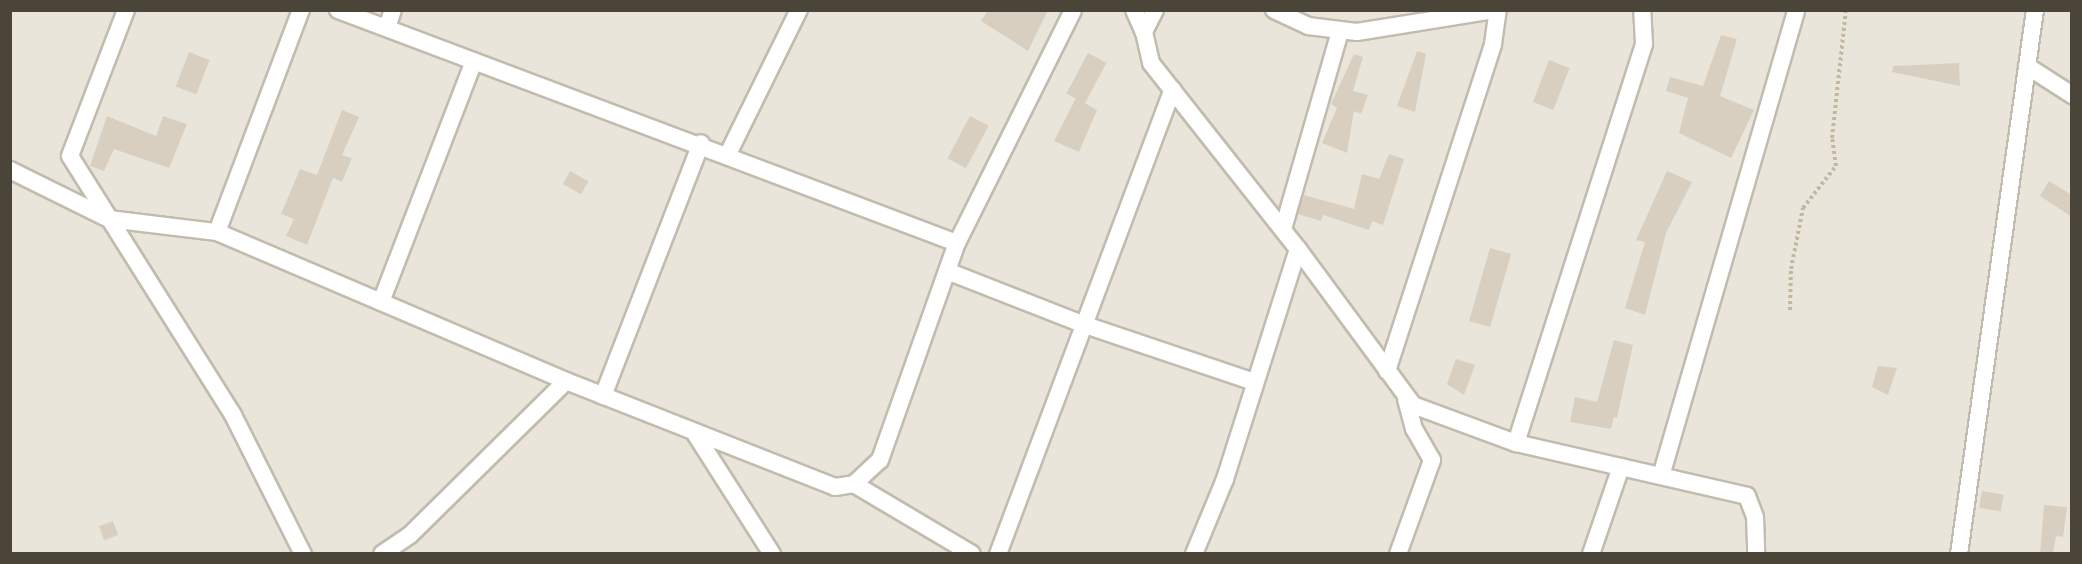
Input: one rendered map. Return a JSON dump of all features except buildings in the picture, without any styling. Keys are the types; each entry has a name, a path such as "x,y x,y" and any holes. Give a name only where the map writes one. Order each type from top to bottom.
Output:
{"street":[{"path":"126,10 69,156 233,415 303,554"},
{"path":"217,232 301,10"},
{"path":"338,10 701,143 957,243"},
{"path":"387,28 393,10"},
{"path":"728,154 798,10"},
{"path":"10,170 109,219 217,232 566,381 835,488 854,484 880,460 957,243 1073,10"},
{"path":"1134,10 1144,32 1145,51 1172,90 1298,249 1405,395 1421,411 1516,443 1747,496 1755,518 1756,554"},
{"path":"1144,32 1155,10"},
{"path":"1282,12 1308,26 1340,31 1496,10 1493,44 1387,371"},
{"path":"1516,443 1644,44 1642,10"},
{"path":"1661,476 1796,10"},
{"path":"1959,554 2035,10"},
{"path":"1282,229 1340,31"},
{"path":"381,302 474,61"},
{"path":"2027,66 2072,95"},
{"path":"998,554 1082,324 1172,90"},
{"path":"603,396 701,143"},
{"path":"1194,554 1225,479 1298,249"},
{"path":"947,271 1082,324 1254,382"},
{"path":"381,554 410,535 566,381"},
{"path":"1398,554 1432,460 1413,429 1405,395"},
{"path":"694,432 772,554"},
{"path":"1591,554 1621,467"},
{"path":"854,484 972,554"}],"path":[{"path":"1790,310 1791,269 1803,208 1836,166 1832,138 1846,10"}],"shaded area":[{"path":"11,11 2071,11 2071,553 11,553"}]}
